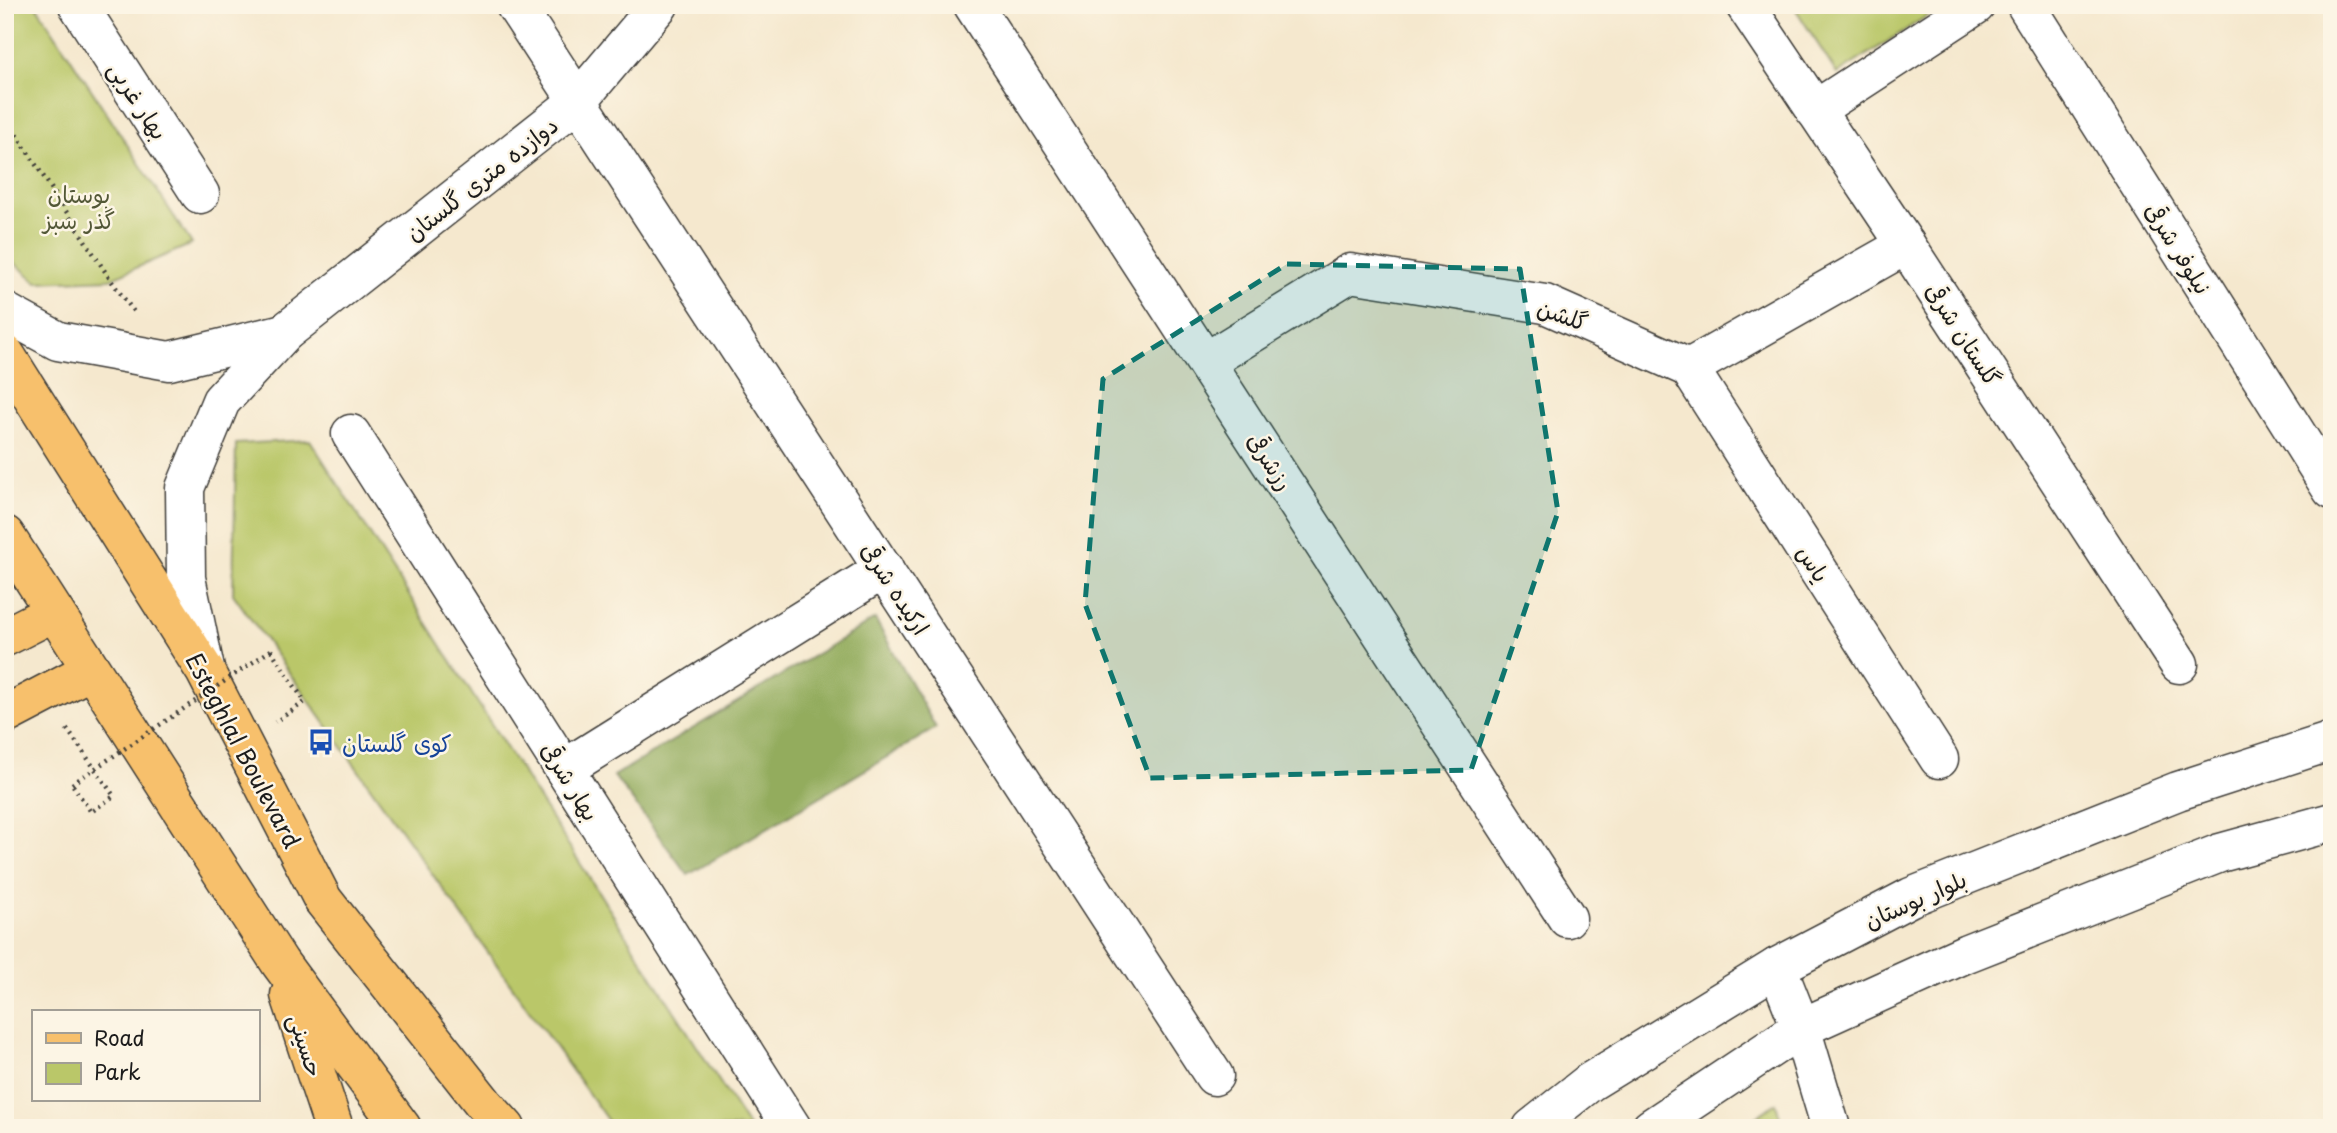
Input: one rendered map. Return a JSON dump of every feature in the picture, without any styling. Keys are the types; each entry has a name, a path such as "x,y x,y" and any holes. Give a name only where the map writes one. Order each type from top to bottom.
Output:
{"main road":[{"name":"Esteghlal Boulevard","path":"5,355 205,671 323,900 484,1104 506,1128"},
{"path":"5,535 280,963 402,1128"},
{"path":"5,637 54,612"},
{"path":"5,715 91,670"},
{"name":"حسینی","path":"280,963 334,1128"}],"street":[{"name":"بهار غربی","path":"78,5 200,194"},
{"name":"ارکیده شرقی","path":"515,5 1213,1076"},
{"name":"دوازده متری گلستان","path":"284,332 577,102 659,5"},
{"name":"رزشرقی","path":"973,5 1567,918"},
{"name":"گلستان شرقی","path":"1745,5 1906,245 2179,664"},
{"path":"1815,110 1976,5"},
{"name":"نیلوفر شرقی","path":"2026,5 2332,490"},
{"path":"1689,368 1906,245"},
{"name":"گلشن","path":"1207,361 1350,273 1545,304 1689,368"},
{"path":"5,312 58,341 169,361 284,332"},
{"path":"205,671 186,578 185,488 221,401 284,332"},
{"name":"یاس","path":"1689,368 1939,759"},
{"name":"بهار شرقی","path":"351,434 792,1128"},
{"path":"564,769 884,569"},
{"name":"بلوار بوستان","path":"1532,1128 1590,1082 1777,967 1911,897 2178,792 2332,741"},
{"path":"1651,1128 1801,1028 1967,953 2207,858 2332,821"},
{"path":"1777,967 1801,1028 1830,1128"}],"path":[{"path":"5,117 110,279 169,361"},
{"path":"45,695 114,796 91,812 72,784 271,650 305,702"}],"highlighted area":[{"path":"1287,264 1520,269 1558,512 1471,770 1150,778 1085,604 1103,379"}],"green space":[{"name":"بوستان گذر سبز","path":"5,5 36,5 192,244 110,279 37,282 5,255"},
{"path":"1793,5 1944,5 1837,74"},
{"path":"310,440 749,1128 613,1128 233,594 236,444"},
{"path":"875,619 936,728 688,875 614,776"},
{"path":"1776,1103 1783,1128 1741,1128"}],"place":[{"name":"کوی گلستان","path":"321,742"}]}
